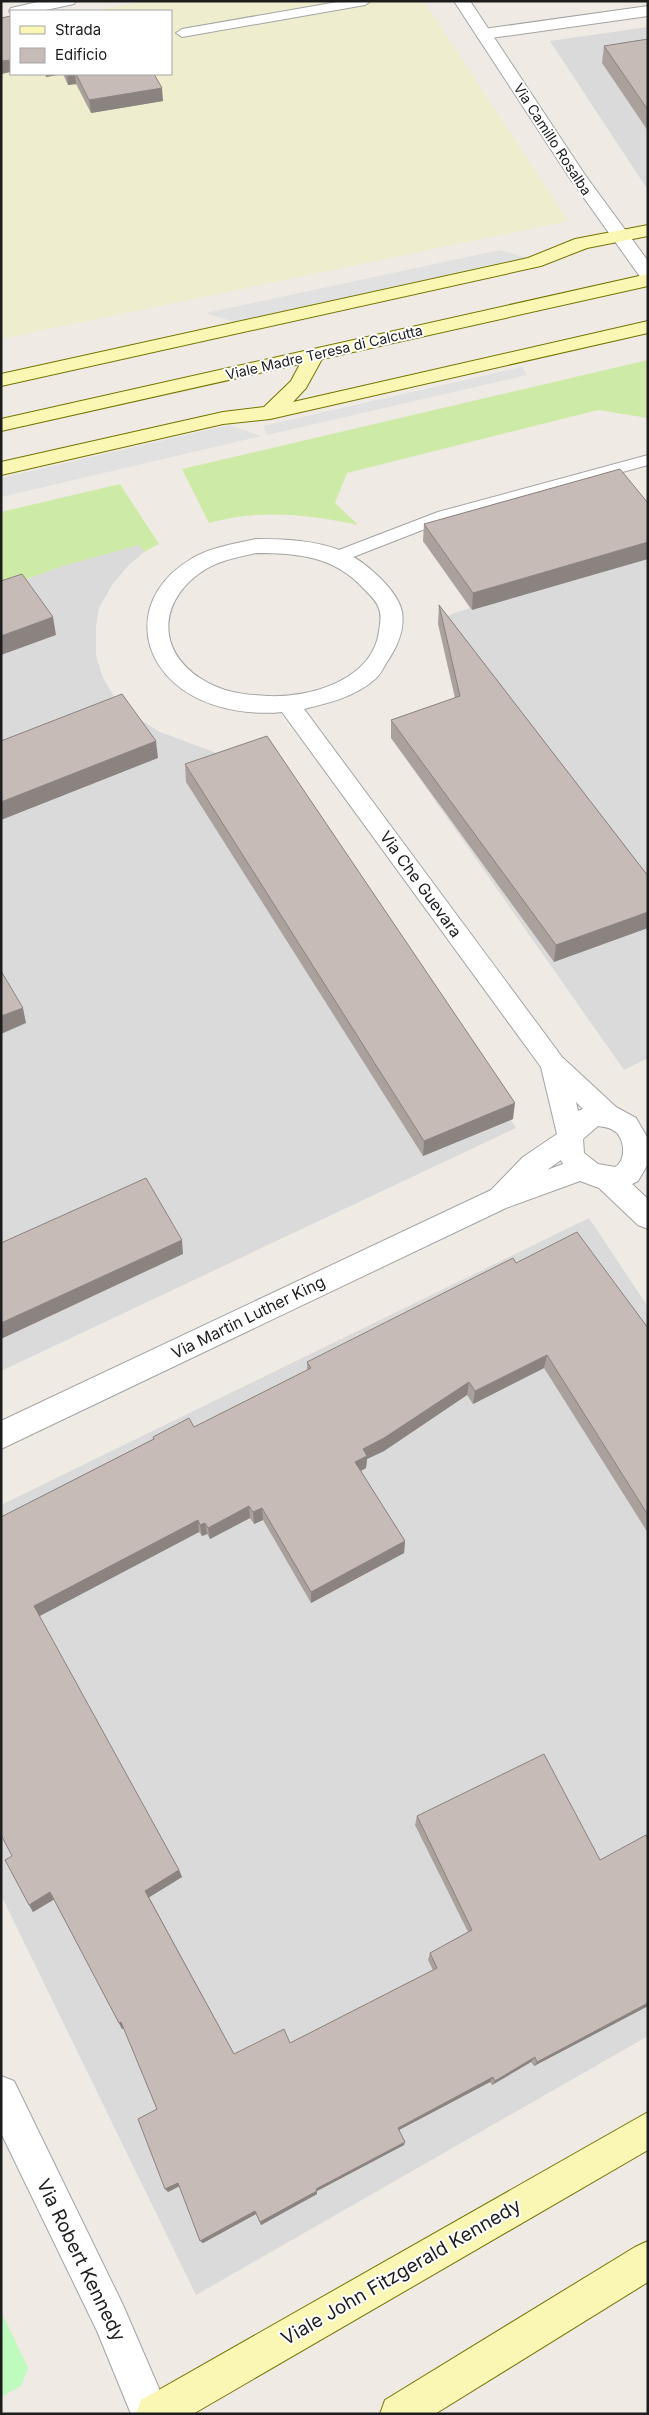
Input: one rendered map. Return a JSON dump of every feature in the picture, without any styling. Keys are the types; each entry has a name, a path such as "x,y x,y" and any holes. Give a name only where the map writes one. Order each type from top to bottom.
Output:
{"main road":[{"path":"1,380 534,262 582,242 648,230"},
{"name":"Viale Madre Teresa di Calcutta","path":"1,425 648,280"},
{"path":"1,470 223,418 270,413 648,327"},
{"path":"270,413 299,384 316,354"},
{"name":"Viale John Fitzgerald Kennedy","path":"153,2414 648,2130"},
{"path":"399,2414 648,2260"}],"street":[{"path":"22,10 68,1"},
{"name":"Via Camillo Rosalba","path":"462,1 619,235 648,274"},
{"path":"484,34 648,11"},
{"path":"256,546 288,546 315,550 337,557 362,571 389,606 391,614 389,642 368,673 337,692 289,705 248,704 219,698 186,681 167,662 156,635 157,612 172,586 198,564 217,555 256,546"},
{"name":"Via Che Guevara","path":"289,705 553,1064 614,1116"},
{"name":"Via Che Guevara","path":"553,1064 570,1137"},
{"path":"648,1110 586,1119 570,1137 570,1151 574,1160 582,1169 608,1179 648,1217"},
{"path":"608,1179 621,1178 634,1173 647,1156 641,1132 632,1123 614,1116"},
{"name":"Via Martin Luther King","path":"496,1200 533,1164 570,1137"},
{"name":"Via Martin Luther King","path":"1,1436 496,1200 582,1169"},
{"name":"Via Robert Kennedy","path":"3,2104 110,2318 153,2414"}],"lane":[{"path":"182,33 365,1"},
{"path":"337,557 443,516 648,460"}],"shaded area":[{"path":"648,27 648,190 550,41"},
{"path":"500,250 527,258 234,322 206,313"},
{"path":"522,367 527,375 267,435 263,426"},
{"path":"229,425 261,436 1,497 1,478"},
{"path":"617,486 648,504 648,1058 624,1070 391,738 475,709 444,649 449,615 470,608 423,541"},
{"path":"140,544 144,552 128,566 112,585 99,608 96,626 96,656 103,678 117,701 139,719 160,732 214,752 225,768 268,753 516,1128 1,1371 1,588 66,565"},
{"path":"589,1218 648,1307 648,2036 196,2295 1,1895 1,1505"}],"green space":[{"path":"144,1 424,1 568,221 1,339 1,30 10,28 10,75 172,75 172,10 99,10"},
{"path":"648,360 648,418 598,410 347,473 335,503 358,525 320,518 284,515 247,516 209,523 182,469"},
{"path":"120,484 159,544 144,552 139,545 66,565 1,588 1,512"},
{"path":"1,2311 28,2368 21,2386 1,2397"}],"building":[{"path":"10,16 10,60 1,61 1,18"},
{"path":"648,39 648,110 604,46"},
{"path":"76,75 155,75 162,88 89,100"},
{"path":"620,469 648,503 648,542 473,593 424,524"},
{"path":"22,574 53,617 1,636 1,581"},
{"path":"439,605 648,876 648,912 556,945 391,720 460,696"},
{"path":"122,694 156,741 1,802 1,741"},
{"path":"267,736 515,1103 424,1141 185,764"},
{"path":"1,971 23,1008 1,1016"},
{"path":"146,1178 182,1240 1,1323 1,1243"},
{"path":"577,1232 648,1328 648,1515 547,1355 475,1391 469,1382 384,1438 363,1449 367,1456 355,1462 405,1541 311,1592 262,1508 253,1512 249,1506 208,1528 205,1523 200,1525 198,1520 34,1606 179,1870 145,1891 234,2054 284,2029 290,2043 437,1968 430,1953 472,1930 417,1816 544,1754 600,1860 646,1835 648,1839 648,2003 537,2062 535,2057 495,2081 493,2077 398,2128 405,2142 316,2189 317,2191 260,2222 255,2211 200,2241 178,2183 165,2189 138,2119 157,2109 121,2022 119,2023 50,1892 29,1905 5,1860 12,1856 1,1835 1,1517 154,1439 153,1437 189,1418 194,1427 311,1368 307,1362 513,1258 516,1263"}]}
